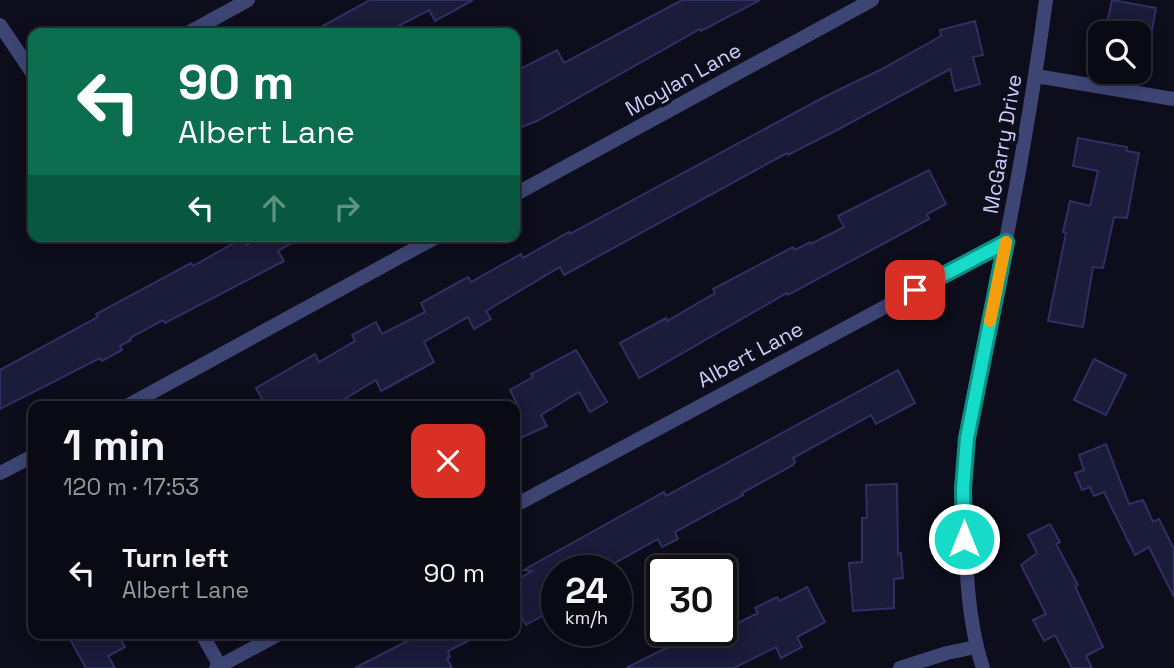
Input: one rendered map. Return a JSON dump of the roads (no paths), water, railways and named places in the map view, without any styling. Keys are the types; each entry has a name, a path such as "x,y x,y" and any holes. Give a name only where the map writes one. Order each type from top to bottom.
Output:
{"street":[{"path":"197,28 248,0"},
{"name":"Moylan Lane","path":"520,192 872,0"},
{"name":"McGarry Drive","path":"984,668 976,647 968,597 963,488 967,438 1036,76 1046,0"},
{"path":"0,24 28,67"},
{"path":"1036,76 1174,99"},
{"path":"136,401 427,242"},
{"name":"Albert Lane","path":"520,503 1006,242"},
{"path":"0,473 28,459"},
{"path":"204,639 218,667 270,639"},
{"path":"900,668 976,647"}]}
